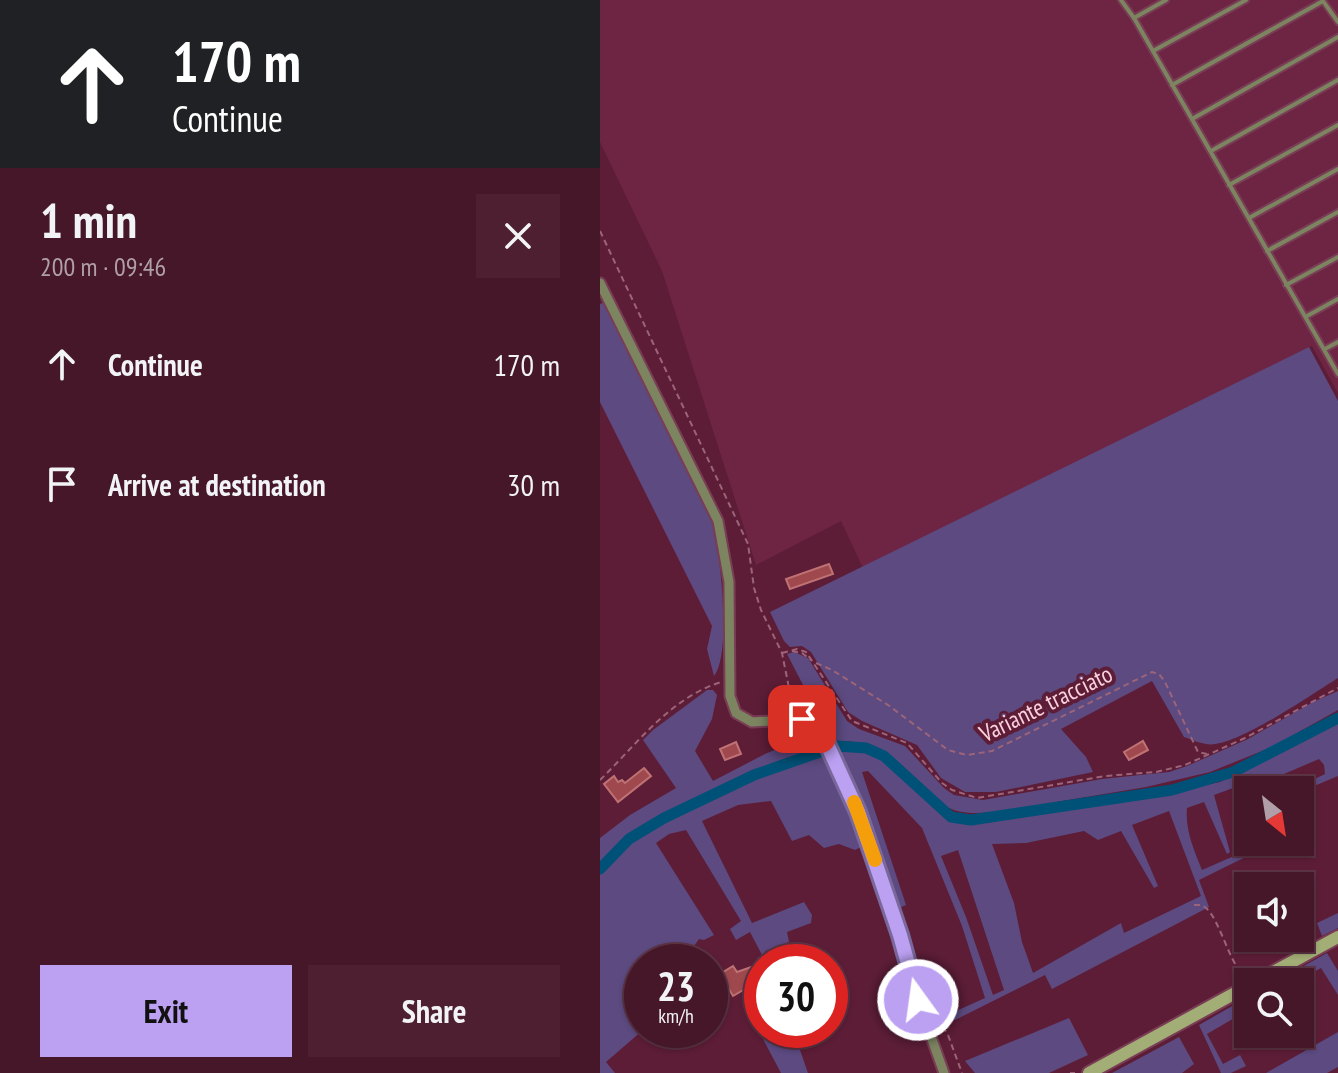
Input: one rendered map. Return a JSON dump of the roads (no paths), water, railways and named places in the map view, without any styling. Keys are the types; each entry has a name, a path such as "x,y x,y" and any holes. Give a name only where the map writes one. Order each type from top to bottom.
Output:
{"main road":[{"path":"1281,968 1338,937"},
{"path":"1089,1073 1234,987"}],"street":[{"path":"600,283 718,521 729,582 730,696 736,713 752,722 802,719 826,742 858,812 944,1073"},
{"path":"937,1049 952,1073"}],"lane":[{"path":"1121,0 1338,374"},
{"path":"1134,18 1166,0"},
{"path":"1153,51 1246,0"},
{"path":"1172,85 1323,1 1338,22"},
{"path":"1192,119 1338,37"},
{"path":"1210,151 1338,80"},
{"path":"1229,185 1338,125"},
{"path":"1248,219 1338,169"},
{"path":"1267,251 1338,212"},
{"path":"1286,285 1338,257"},
{"path":"1307,316 1338,299"},
{"path":"1325,349 1338,342"}],"waterway":[{"path":"600,869 629,839 664,818 754,775 837,746 866,748 884,756 951,817 971,820 1172,790 1233,772 1338,718"}]}
